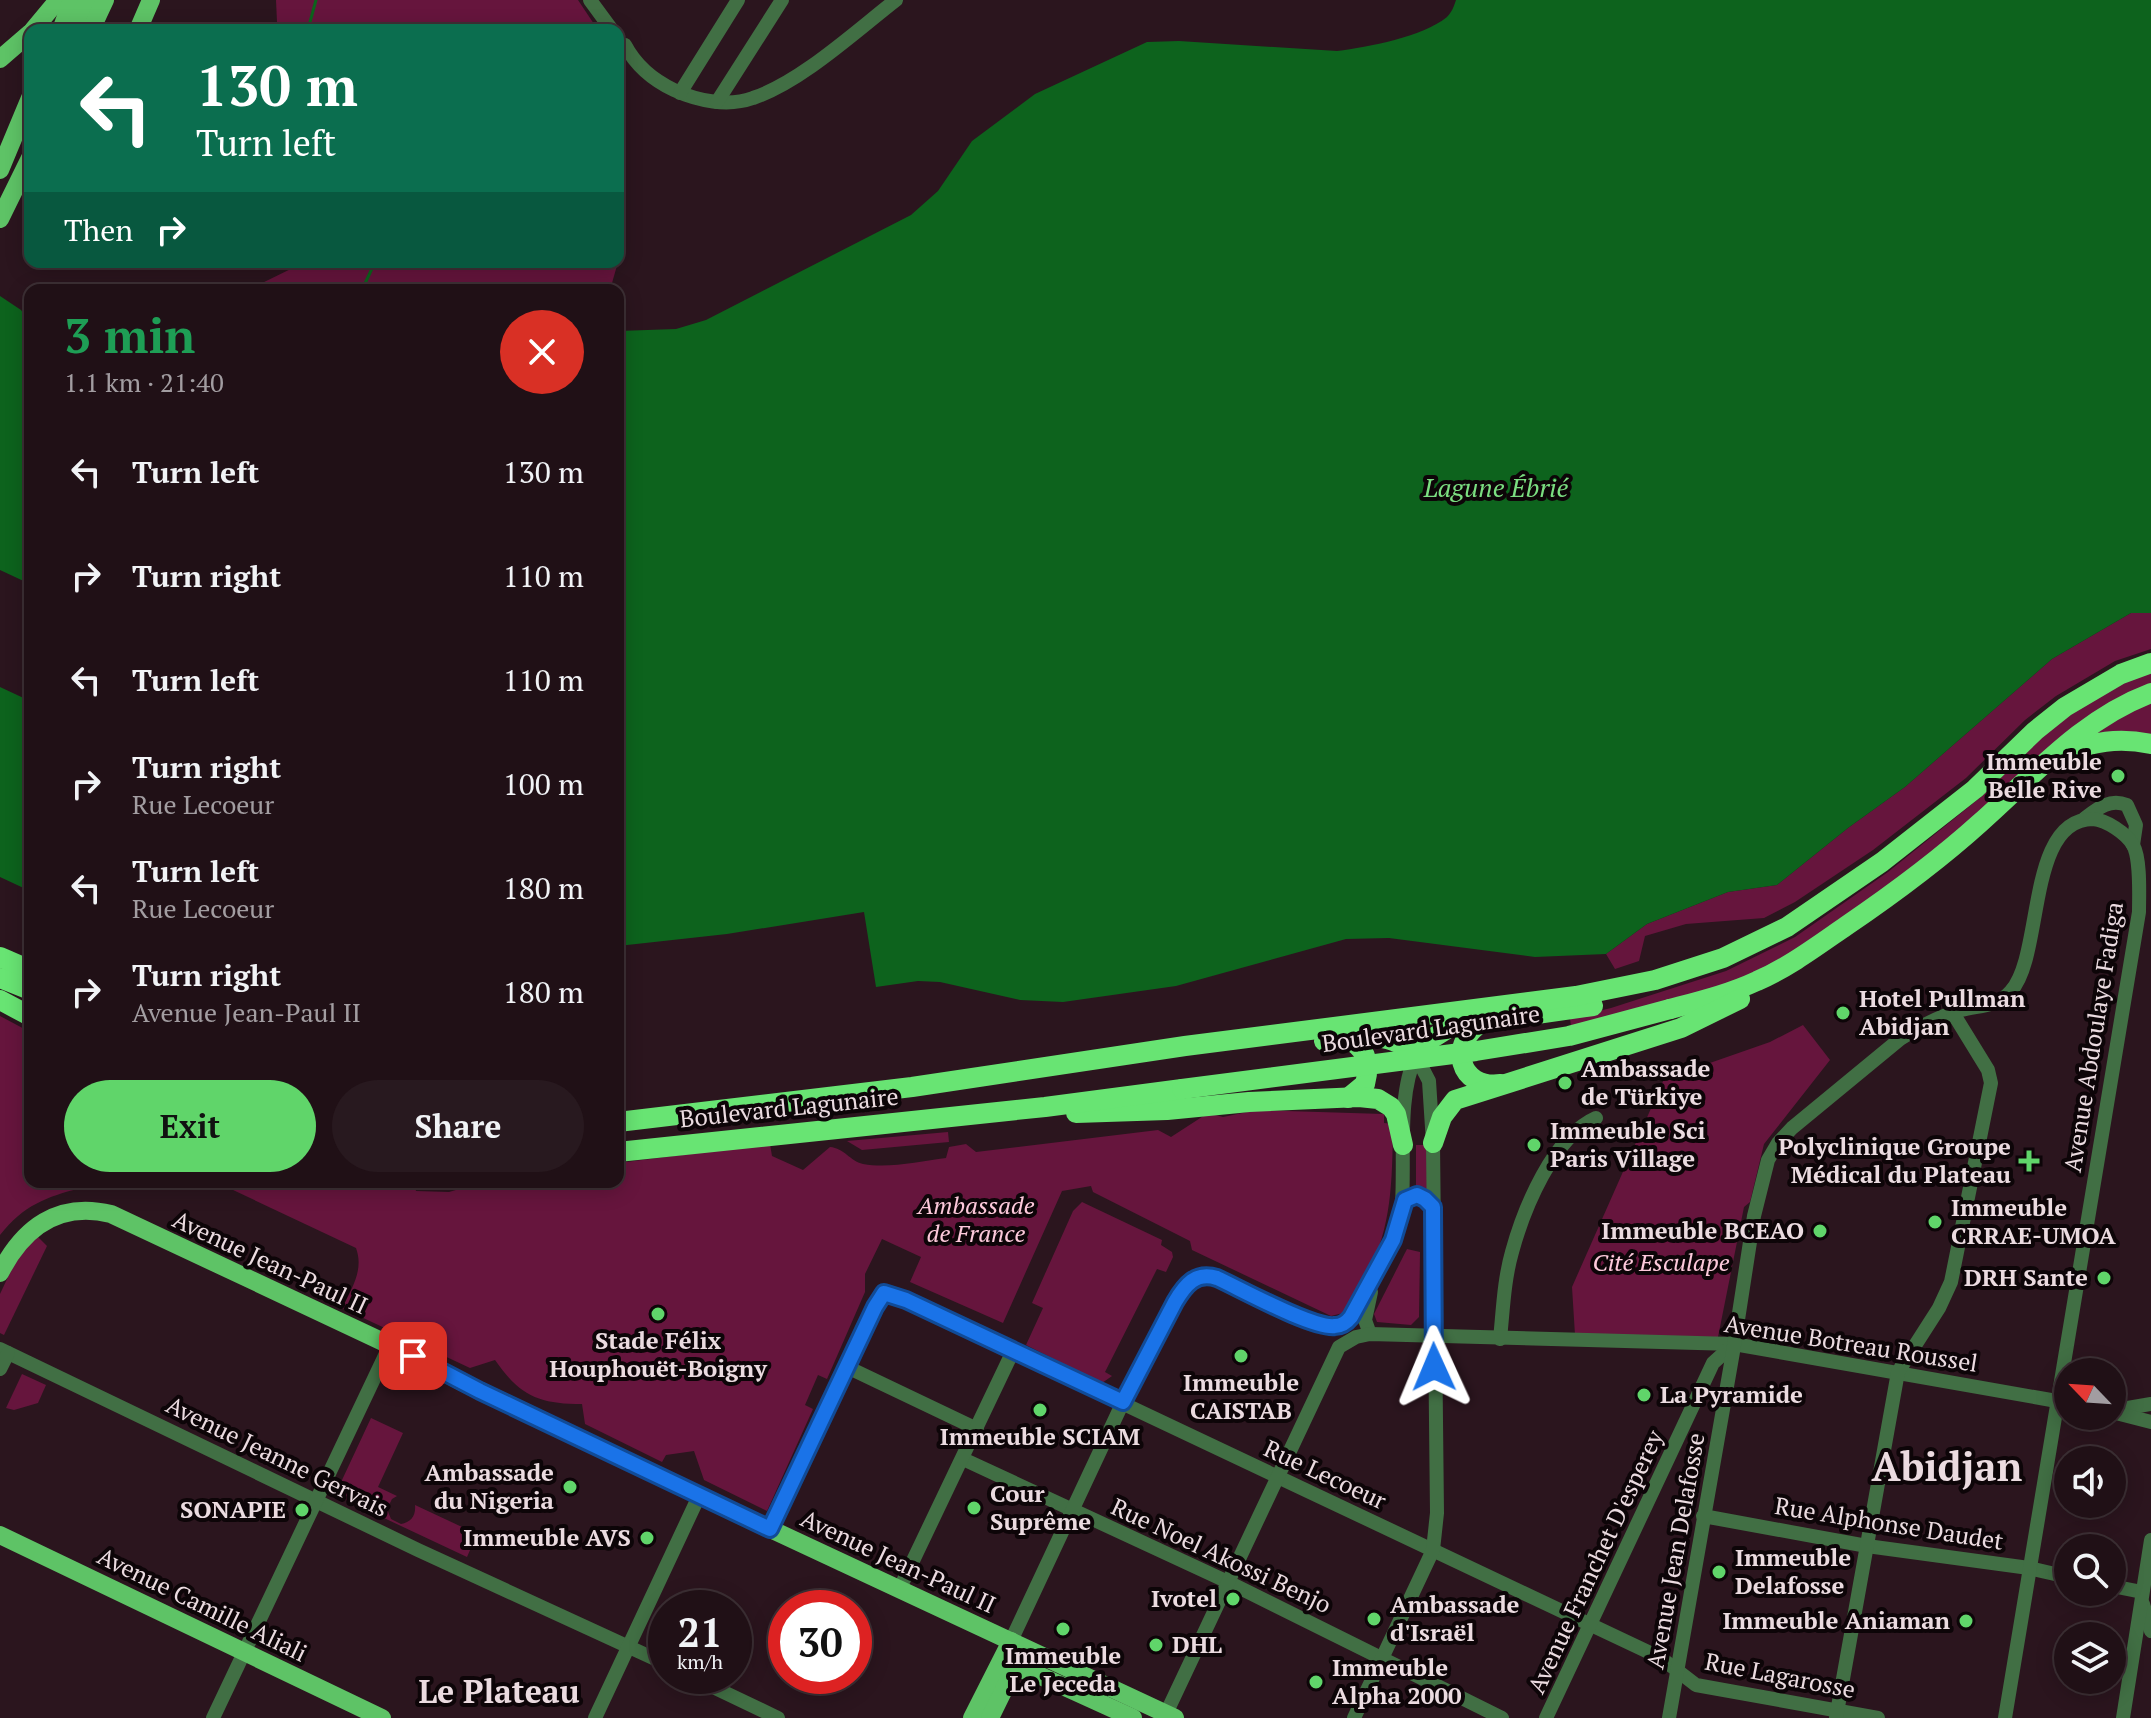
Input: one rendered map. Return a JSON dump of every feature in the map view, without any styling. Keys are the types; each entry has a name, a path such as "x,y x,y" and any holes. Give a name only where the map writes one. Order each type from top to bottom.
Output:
{"highway":[{"name":"Boulevard Lagunaire","path":"624,1121 912,1087 1185,1046 1576,996 1655,980 1723,958 1787,927 1882,862 1963,798 2065,707 2121,674 2151,663"},
{"name":"Boulevard Lagunaire","path":"624,1151 1045,1107 1491,1049 1569,1036 1724,995 1760,980 1804,955 1901,889 2095,721 2151,693"},
{"path":"2054,755 2102,740 2128,739 2151,744"},
{"path":"1433,1143 1442,1117 1455,1100 1681,1028 1725,1007 1821,952 1901,889"},
{"path":"0,957 24,967"},
{"path":"0,978 24,988"},
{"path":"1185,1046 1272,1046 1376,1036 1409,1048 1416,1056 1439,1032 1452,1026 1602,1004 1655,980"},
{"path":"0,1000 24,1013"},
{"path":"1484,1021 1464,1037 1461,1050 1463,1064 1474,1079 1488,1086 1512,1082"},
{"path":"1345,1038 1362,1048 1368,1065 1365,1084 1348,1098"},
{"path":"1045,1107 1086,1114 1249,1102 1378,1099 1391,1107 1400,1127 1403,1145"}],"main road":[{"path":"37,24 58,0"},
{"path":"63,24 72,0"},
{"path":"76,24 88,0"},
{"path":"94,24 105,0"},
{"path":"141,24 151,0"},
{"path":"0,59 24,39"},
{"path":"0,173 24,113"},
{"path":"0,173 24,127"},
{"path":"0,159 24,149"},
{"path":"0,219 24,170"},
{"name":"Avenue Jean-Paul II","path":"0,1273 14,1249 41,1223 65,1213 94,1210 111,1214 390,1345 699,1496 1169,1716"},
{"name":"Avenue Camille Aliali","path":"0,1535 382,1718"},
{"path":"1011,1641 1017,1669"},
{"path":"972,1718 1011,1641"},
{"path":"990,1718 1017,1669"},
{"path":"1017,1669 1032,1672 1133,1718"}],"street":[{"path":"590,0 608,24"},
{"path":"683,89 738,0"},
{"path":"720,98 782,0"},
{"path":"624,43 649,68 683,89 720,98 766,92 812,65 896,0"},
{"name":"Avenue Abdoulaye Fadiga","path":"2070,1358 2139,912 2137,861 2133,845 2136,825 2127,805 2117,801 2107,804 2083,820"},
{"path":"1734,1344 1754,1216 1768,1160 1778,1143 1792,1128 1917,1028 1953,1013 2003,1000 2020,981 2026,965 2042,873 2059,838 2072,825 2097,819 2110,825 2133,845"},
{"path":"1837,1714 1898,1372 1939,1308 1951,1282 1991,1083 1991,1076 1953,1013"},
{"path":"1354,1718 1433,1550 1437,1513 1433,1143 1429,1081 1416,1056"},
{"path":"1318,1324 1338,1326 1345,1323 1393,1240 1402,1205 1409,1074 1416,1056"},
{"path":"1500,1339 1511,1253 1538,1185 1569,1137 1584,1123 1596,1118"},
{"path":"1402,1205 1410,1196 1417,1195 1433,1207"},
{"path":"1169,1716 1228,1582 1339,1347 1356,1337 1370,1334 1365,1320 1379,1269"},
{"path":"1011,1641 1123,1402 1183,1288 1198,1277 1206,1275 1217,1278 1318,1324 1334,1336 1339,1347"},
{"name":"Rue Lecoeur","path":"770,1529 884,1293 891,1294 1661,1658 1678,1671"},
{"name":"Avenue Botreau Roussel","path":"1370,1334 1734,1344 2054,1400"},
{"name":"Avenue Franchet D'esperey","path":"1546,1718 1713,1363 1734,1344"},
{"name":"Avenue Jean Delafosse","path":"1669,1718 1734,1344"},
{"path":"213,1718 390,1345"},
{"path":"0,1369 4,1351"},
{"name":"Avenue Jeanne Gervais","path":"4,1351 418,1550 648,1655"},
{"path":"899,1590 1013,1351"},
{"path":"847,1367 977,1429"},
{"path":"2126,1408 2151,1404"},
{"path":"1693,1409 1721,1416"},
{"path":"2126,1415 2151,1422"},
{"name":"Avenue Abdoulaye Fadiga","path":"2005,1718 2029,1568 2057,1430"},
{"name":"Rue Noel Akossi Benjo","path":"963,1459 1228,1582 1502,1718"},
{"path":"595,1718 699,1496"},
{"name":"Rue Alphonse Daudet","path":"1703,1516 1867,1546 2054,1574"},
{"path":"2123,1718 2145,1597 2151,1540"},
{"path":"2126,1591 2145,1597"},
{"path":"2145,1597 2151,1631"},
{"name":"Rue Lagarosse","path":"1678,1671 1696,1685 1837,1714 1878,1718"},
{"path":"728,1694 778,1718"}],"green space":[{"path":"276,0 578,0 594,24 280,24 277,22"},
{"path":"293,268 616,268 612,284 260,284"},
{"path":"2131,613 2151,613 2151,649 2115,661 2056,696 2025,720 1966,778 1873,850 1795,902 1764,918 1686,924 1645,936 1639,961 1615,969 1606,954 1647,924 1728,892 1777,885 1905,787 2052,659"},
{"path":"2151,669 2151,738 2101,735 1974,817 1896,882 1800,948 1756,972 1720,989 1571,1027 1570,1018 1726,971 1795,937 1888,872 1981,797 2068,712"},
{"path":"0,1016 24,1029 24,1188 81,1188 27,1209 0,1235"},
{"name":"Cité Esculape","path":"1803,1025 1830,1060 1764,1144 1750,1202 1744,1207 1718,1337 1575,1335 1572,1287 1664,1079 1770,1042"},
{"name":"Ambassade de France","path":"1257,1110 1384,1114 1384,1123 1393,1124 1392,1177 1386,1223 1371,1267 1343,1313 1331,1316 1192,1250 1190,1241 1093,1192 1091,1186 1062,1191 1003,1323 910,1282 921,1257 882,1239 865,1274 865,1292 827,1379 818,1375 805,1405 813,1409 767,1511 704,1480 694,1451 666,1455 662,1462 585,1424 582,1404 542,1400 522,1390 495,1360 470,1368 342,1308 358,1271 356,1248 229,1188 415,1188 416,1191 449,1192 463,1188 624,1188 624,1162 770,1144 772,1156 803,1170 830,1147 863,1164 894,1165 946,1158 949,1147 966,1144 976,1152 1158,1130 1171,1137 1208,1113 1223,1117"},
{"path":"948,1132 949,1142 862,1150 847,1141"},
{"path":"1416,1145 1427,1145 1427,1193 1416,1193"},
{"path":"1082,1202 1162,1240 1161,1245 1172,1252 1173,1257 1166,1272 1157,1269 1105,1372 1112,1376 1102,1383 1026,1345 1043,1308 1032,1303 1073,1211"},
{"path":"37,1236 47,1246 4,1335 0,1333 0,1294 16,1260"},
{"path":"1407,1249 1420,1252 1419,1317 1411,1325 1377,1322 1374,1314"},
{"path":"22,1374 46,1385 38,1403 14,1410 6,1408"},
{"path":"371,1418 403,1433 378,1487 397,1496 387,1509 391,1519 401,1524 408,1522 414,1515 415,1505 477,1534 467,1557 335,1495"}],"water":[{"name":"Lagune Ébrié","path":"1456,0 2151,0 2151,613 2131,613 2052,659 1905,787 1777,885 1728,892 1647,924 1606,954 1535,957 1389,938 1346,939 1176,986 1063,1002 1020,1000 940,982 918,981 876,987 864,912 727,934 624,945 624,331 676,329 706,320 911,215 938,191 972,141 1035,94 1147,42 1179,41 1337,51 1410,35 1436,24 1452,11"},
{"path":"0,296 24,314 24,581 0,570"},
{"path":"0,687 24,698 24,888 0,877"}],"waterway":[{"path":"310,24 316,0"},
{"path":"365,284 372,268"}],"place":[{"name":"Immeuble Belle Rive","path":"2118,776"},
{"name":"Hotel Pullman Abidjan","path":"1843,1013"},
{"name":"Ambassade de Türkiye","path":"1565,1083"},
{"name":"Immeuble Sci Paris Village","path":"1534,1145"},
{"name":"Polyclinique Groupe Médical du Plateau","path":"2029,1161"},
{"name":"Immeuble CRRAE-UMOA","path":"1935,1222"},
{"name":"Immeuble BCEAO","path":"1820,1231"},
{"name":"DRH Sante","path":"2104,1278"},
{"name":"Stade Félix Houphouët-Boigny","path":"658,1314"},
{"name":"Immeuble CAISTAB","path":"1241,1356"},
{"name":"La Pyramide","path":"1644,1395"},
{"name":"Immeuble SCIAM","path":"1040,1410"},
{"name":"Ambassade du Nigeria","path":"570,1487"},
{"name":"Cour Suprême","path":"974,1508"},
{"name":"SONAPIE","path":"302,1510"},
{"name":"Immeuble AVS","path":"647,1538"},
{"name":"Immeuble Delafosse","path":"1719,1572"},
{"name":"Ivotel","path":"1233,1599"},
{"name":"Ambassade d'Israël","path":"1374,1619"},
{"name":"Immeuble Aniaman","path":"1966,1621"},
{"name":"Immeuble Le Jeceda","path":"1063,1629"},
{"name":"DHL","path":"1156,1645"},
{"name":"Immeuble Alpha 2000","path":"1316,1682"}],"district":[{"name":"Abidjan","path":"1947,1467"},
{"name":"Le Plateau","path":"499,1692"}],"route":[{"path":"413,1356 770,1529 884,1293 906,1300 1123,1402 1183,1288 1198,1277 1206,1275 1217,1278 1318,1324 1338,1326 1345,1323 1379,1269 1398,1227 1402,1205 1410,1196 1417,1195 1433,1207 1434,1367"}]}
